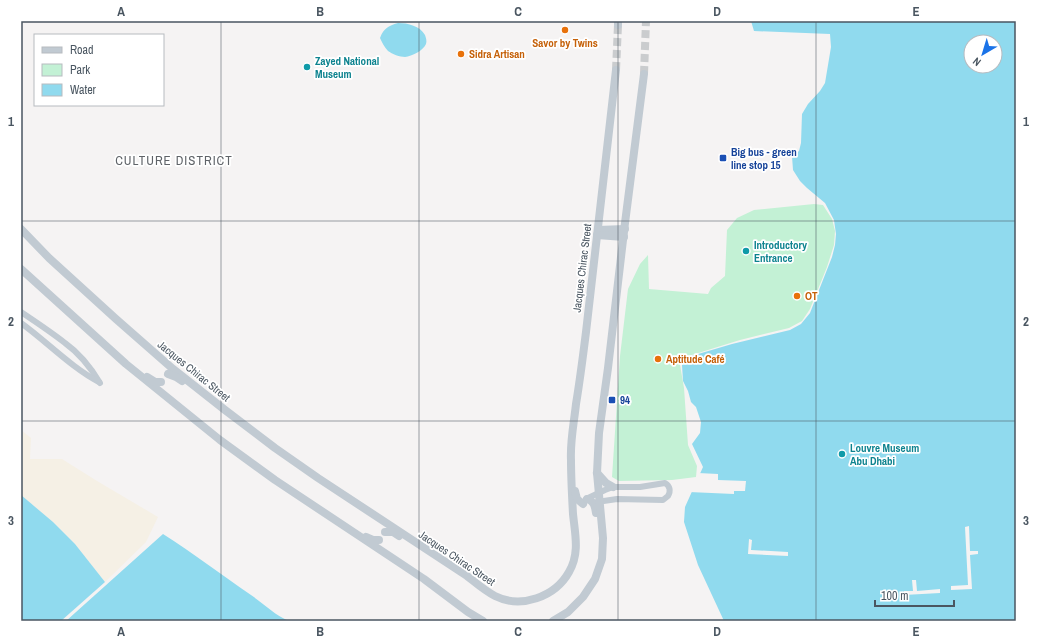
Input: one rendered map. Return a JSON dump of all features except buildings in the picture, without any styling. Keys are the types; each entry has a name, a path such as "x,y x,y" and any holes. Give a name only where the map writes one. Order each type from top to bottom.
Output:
{"street":[{"name":"Jacques Chirac Street","path":"553,621 574,607 588,590 595,579 602,559 603,545 571,459 573,428 582,366 616,70"},
{"name":"Jacques Chirac Street","path":"21,229 171,372 275,448 387,528 467,576 488,592 500,598 518,602 530,600 552,590 567,576 576,553 576,546 586,501 597,473 599,433 644,74"},
{"path":"597,232 624,233"},
{"path":"21,234 33,242"},
{"path":"21,269 95,336 158,385 231,448 317,508 377,544 483,621"},
{"path":"21,312 74,350 88,365 100,383 58,353 21,322"},
{"path":"58,353 64,351 66,343"},
{"path":"158,385 171,372"},
{"path":"597,473 603,480 613,487"},
{"path":"665,483 670,492 667,498 663,500 617,499 586,501 604,490 613,487 640,487 665,483"},
{"path":"638,500 640,487"},
{"path":"377,544 387,528"}],"green space":[{"path":"814,204 823,205 832,219 835,231 834,245 810,309 802,321 789,328 740,340 679,359 684,388 688,445 697,466 696,477 672,480 619,481 612,477 620,356 628,289 640,264 648,255 649,289 708,294 711,288 725,276 727,230 737,218 754,210"}],"sand":[{"path":"21,430 31,438 30,459 62,459 158,517 146,542 105,582 75,544 53,522 21,495"}],"water":[{"path":"751,21 1016,21 1016,621 724,621 698,565 684,522 685,507 703,467 692,444 700,433 701,422 696,407 691,402 683,381 682,365 688,357 732,344 790,330 801,324 810,313 832,257 836,234 834,220 825,203 800,181 793,170 792,156 799,151 801,143 802,114 825,83 831,47 830,34 754,31"},
{"path":"398,23 420,29 426,38 425,47 414,54 405,57 388,51 380,38 387,28"},
{"path":"21,495 53,522 75,544 105,582 61,621 21,621"},
{"path":"163,534 256,598 274,613 289,621 66,621"}],"pier":[{"path":"698,473 718,474 718,480 746,481 745,491 734,491 734,494 689,492"},
{"path":"969,526 970,551 978,551 978,554 970,555 972,589 951,590 951,586 968,585 965,527"},
{"path":"749,539 752,540 751,550 788,552 788,556 748,554"},
{"path":"912,580 916,580 917,591 940,589 940,593 904,595 904,591 913,591"}],"tunnel":[{"path":"644,74 646,21"},
{"path":"616,70 618,25"}],"place":[{"name":"Savor by Twins","path":"565,30"},
{"name":"Sidra Artisan","path":"461,54"},
{"name":"Zayed National Museum","path":"307,67"},
{"name":"Big bus - green line stop 15","path":"723,158"},
{"name":"Introductory Entrance","path":"746,251"},
{"name":"OT","path":"797,296"},
{"name":"Aptitude Café","path":"658,359"},
{"name":"94","path":"612,400"},
{"name":"Louvre Museum Abu Dhabi","path":"842,454"}],"district":[{"name":"CULTURE DISTRICT","path":"174,160"}]}
